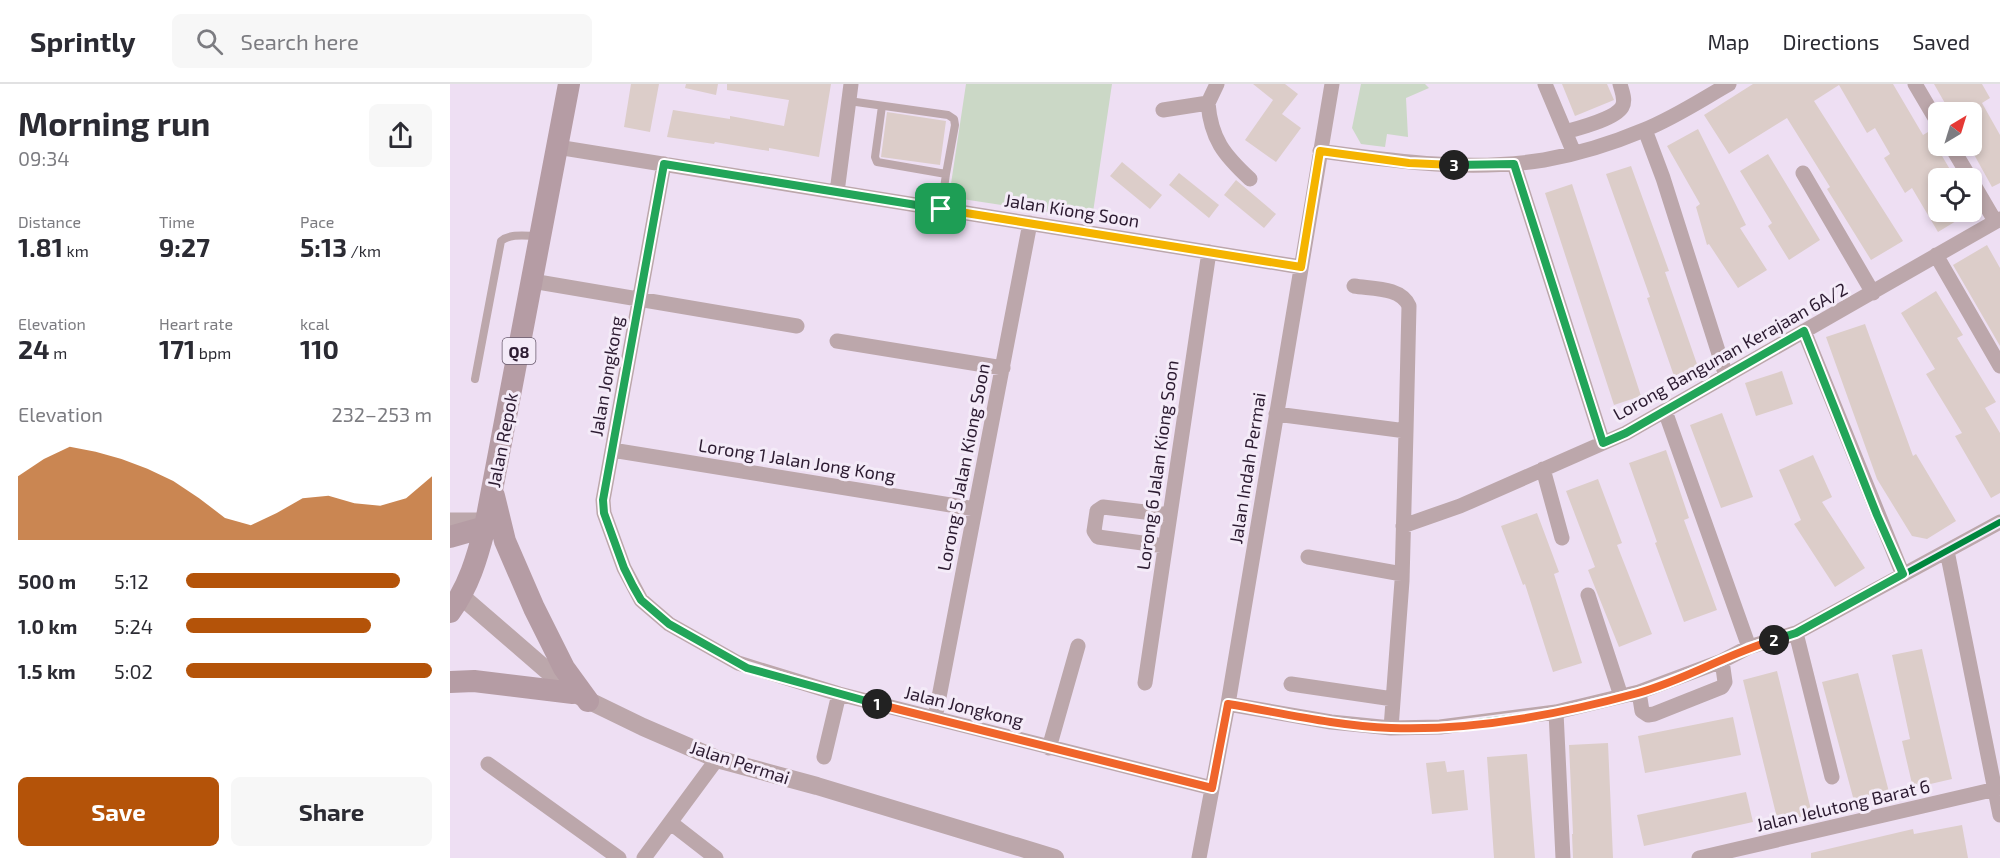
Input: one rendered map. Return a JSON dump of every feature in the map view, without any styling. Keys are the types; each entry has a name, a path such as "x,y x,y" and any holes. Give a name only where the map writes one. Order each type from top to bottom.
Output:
{"main road":[{"name":"Jalan Repok","path":"454,598 472,573 486,524 569,84"},
{"path":"493,489 505,542 534,608 581,697"},
{"path":"450,537 486,524"},
{"path":"450,682 474,681 581,697"}],"street":[{"path":"837,192 851,84"},
{"path":"1217,84 1208,103 1209,121 1218,145 1250,179"},
{"name":"Jalan Indah Permai","path":"1199,858 1228,704 1332,84"},
{"path":"1545,84 1574,153"},
{"path":"1565,132 1616,114 1623,106 1624,95 1620,84"},
{"path":"1320,151 1409,163 1447,165 1514,164 1544,160 1574,153 1645,130 1729,84"},
{"path":"1915,84 1928,106"},
{"path":"1163,110 1208,103"},
{"path":"1645,130 1667,190 1726,376"},
{"name":"Jalan Kiong Soon","path":"557,147 1301,267"},
{"name":"Jalan Jongkong","path":"664,164 603,500 604,513 624,568 641,600 669,624 738,663 840,694 1212,788"},
{"path":"1514,164 1603,443"},
{"path":"1803,173 1873,293"},
{"path":"1982,196 1998,220"},
{"name":"Lorong Bangunan Kerajaan 6A/2","path":"1403,526 1460,506 1626,433 1998,220"},
{"name":"Lorong 5 Jalan Kiong Soon","path":"934,718 1030,223"},
{"name":"Lorong 6 Jalan Kiong Soon","path":"1145,683 1209,252"},
{"path":"1936,255 2000,366"},
{"name":"Jalan Jongkong","path":"532,281 639,299"},
{"path":"1354,286 1388,291 1401,296 1409,306 1402,574 1391,728"},
{"path":"639,299 797,326"},
{"path":"1804,331 1877,515 1903,574"},
{"path":"837,341 1002,368"},
{"path":"1665,411 1749,647"},
{"path":"1276,414 1406,430"},
{"name":"Lorong 1 Jalan Jong Kong","path":"612,450 975,510"},
{"path":"1543,469 1562,538"},
{"path":"1165,546 1098,537 1094,531 1097,511 1103,507 1170,515"},
{"path":"450,519 486,524"},
{"path":"1228,704 1331,722 1391,728 1440,727 1556,712 1639,693 1722,661 1749,647 1796,633 2000,522"},
{"path":"1947,551 2000,815"},
{"path":"1308,557 1402,574"},
{"path":"1588,595 1621,696"},
{"name":"Jalan Permai","path":"454,598 581,697 717,759 817,786 1054,858"},
{"path":"1796,633 1832,777"},
{"path":"1049,748 1078,646"},
{"path":"1639,693 1642,711 1648,715 1654,714 1722,687 1725,682 1722,661"},
{"path":"1291,684 1393,699"},
{"path":"824,757 840,694"},
{"path":"1556,712 1563,858"},
{"path":"644,858 717,759"},
{"path":"488,764 619,858"},
{"name":"Jalan Jelutong Barat 6","path":"1699,858 1996,789"},
{"path":"671,823 716,858"}],"lane":[{"path":"849,101 952,117 955,125 941,209"},
{"path":"882,106 875,157 877,162 946,174"},
{"path":"475,380 501,241 512,236 540,236"}],"green space":[{"path":"966,84 1112,84 1092,219 949,197"},
{"path":"1361,84 1425,84 1429,88 1406,98 1408,137 1387,134 1385,147 1361,144 1352,128"}],"building":[{"path":"631,84 659,84 650,132 624,127"},
{"path":"686,84 718,84 716,95 685,88"},
{"path":"727,84 831,84 819,157 769,148 769,151 667,137 673,110 730,119 730,116 784,126 789,100 727,90"},
{"path":"1253,84 1285,84 1298,94 1282,114 1301,128 1276,162 1245,140 1273,100"},
{"path":"1562,84 1607,84 1614,100 1575,116"},
{"path":"1753,84 1893,84 1923,135 1928,132 1928,156 1942,156 1949,168 1928,168 1928,215 1912,188 1905,193 1884,158 1890,154 1875,128 1867,133 1839,85 1814,101 1903,241 1871,260 1827,189 1830,187 1787,118 1729,154 1704,115"},
{"path":"1934,84 1982,84 1990,98 1982,103 1944,102"},
{"path":"1982,103 2000,135 2000,183 1992,187 1975,156 1982,156"},
{"path":"887,112 946,121 940,165 881,157"},
{"path":"1698,129 1746,225 1740,228 1767,270 1738,288 1709,244 1707,245 1696,207 1700,204 1667,146"},
{"path":"1768,154 1820,240 1789,260 1768,226 1772,223 1740,171"},
{"path":"1122,162 1162,195 1150,209 1110,176"},
{"path":"1631,166 1669,271 1665,272 1698,367 1674,376 1647,298 1650,297 1606,174"},
{"path":"1179,173 1219,205 1209,218 1169,185"},
{"path":"1236,180 1276,214 1264,228 1224,195"},
{"path":"1572,184 1641,396 1614,405 1545,193"},
{"path":"1932,222 1954,222 1938,232"},
{"path":"1987,245 2000,268 2000,346 1953,265"},
{"path":"1936,291 1963,335 1957,338 1996,402 1985,408 2000,433 2000,493 1991,498 1955,436 1962,433 1926,374 1935,369 1901,313"},
{"path":"1865,324 1913,456 1916,454 1956,521 1927,539 1912,536 1877,479 1826,337"},
{"path":"1782,371 1793,404 1756,416 1745,383"},
{"path":"1722,413 1753,497 1721,508 1690,425"},
{"path":"1666,450 1689,518 1684,520 1717,610 1684,622 1629,463"},
{"path":"1813,455 1832,497 1822,502 1865,568 1835,587 1794,524 1801,520 1779,470"},
{"path":"1598,479 1622,543 1617,545 1652,634 1619,647 1588,570 1595,567 1566,491"},
{"path":"1537,513 1559,572 1554,574 1582,663 1553,672 1525,584 1523,585 1501,526"},
{"path":"1922,649 1952,779 1913,788 1902,741 1910,739 1892,655"},
{"path":"1777,671 1812,814 1778,822 1743,680"},
{"path":"1858,673 1889,792 1854,801 1822,682"},
{"path":"1733,717 1741,755 1645,773 1638,736"},
{"path":"1608,743 1613,858 1573,858 1569,745"},
{"path":"1527,754 1535,858 1494,858 1487,757"},
{"path":"1445,761 1447,772 1464,770 1468,810 1432,814 1426,763"},
{"path":"1746,792 1753,822 1644,846 1637,815"},
{"path":"1962,825 1968,858 1811,858 1811,853 1913,829 1914,834"}],"cycle path":[{"path":"664,164 603,500 604,513 624,568 641,600 669,624 738,663 839,694 1212,788"},
{"path":"1228,704 1331,722 1391,728 1440,727 1556,712 1639,692 1722,661 1749,647 1796,633 2000,522"}],"route":[{"path":"1320,151 1409,163 1514,164 1603,443 1626,433 1804,331 1877,515 1903,574 1796,633 1749,647 1722,661 1639,693 1556,712 1492,722 1440,727 1391,728 1331,722 1228,704 1212,788 1049,748 747,668 669,624 641,600 624,568 604,513 603,500 664,164 941,209 1301,267 1320,151"}]}
